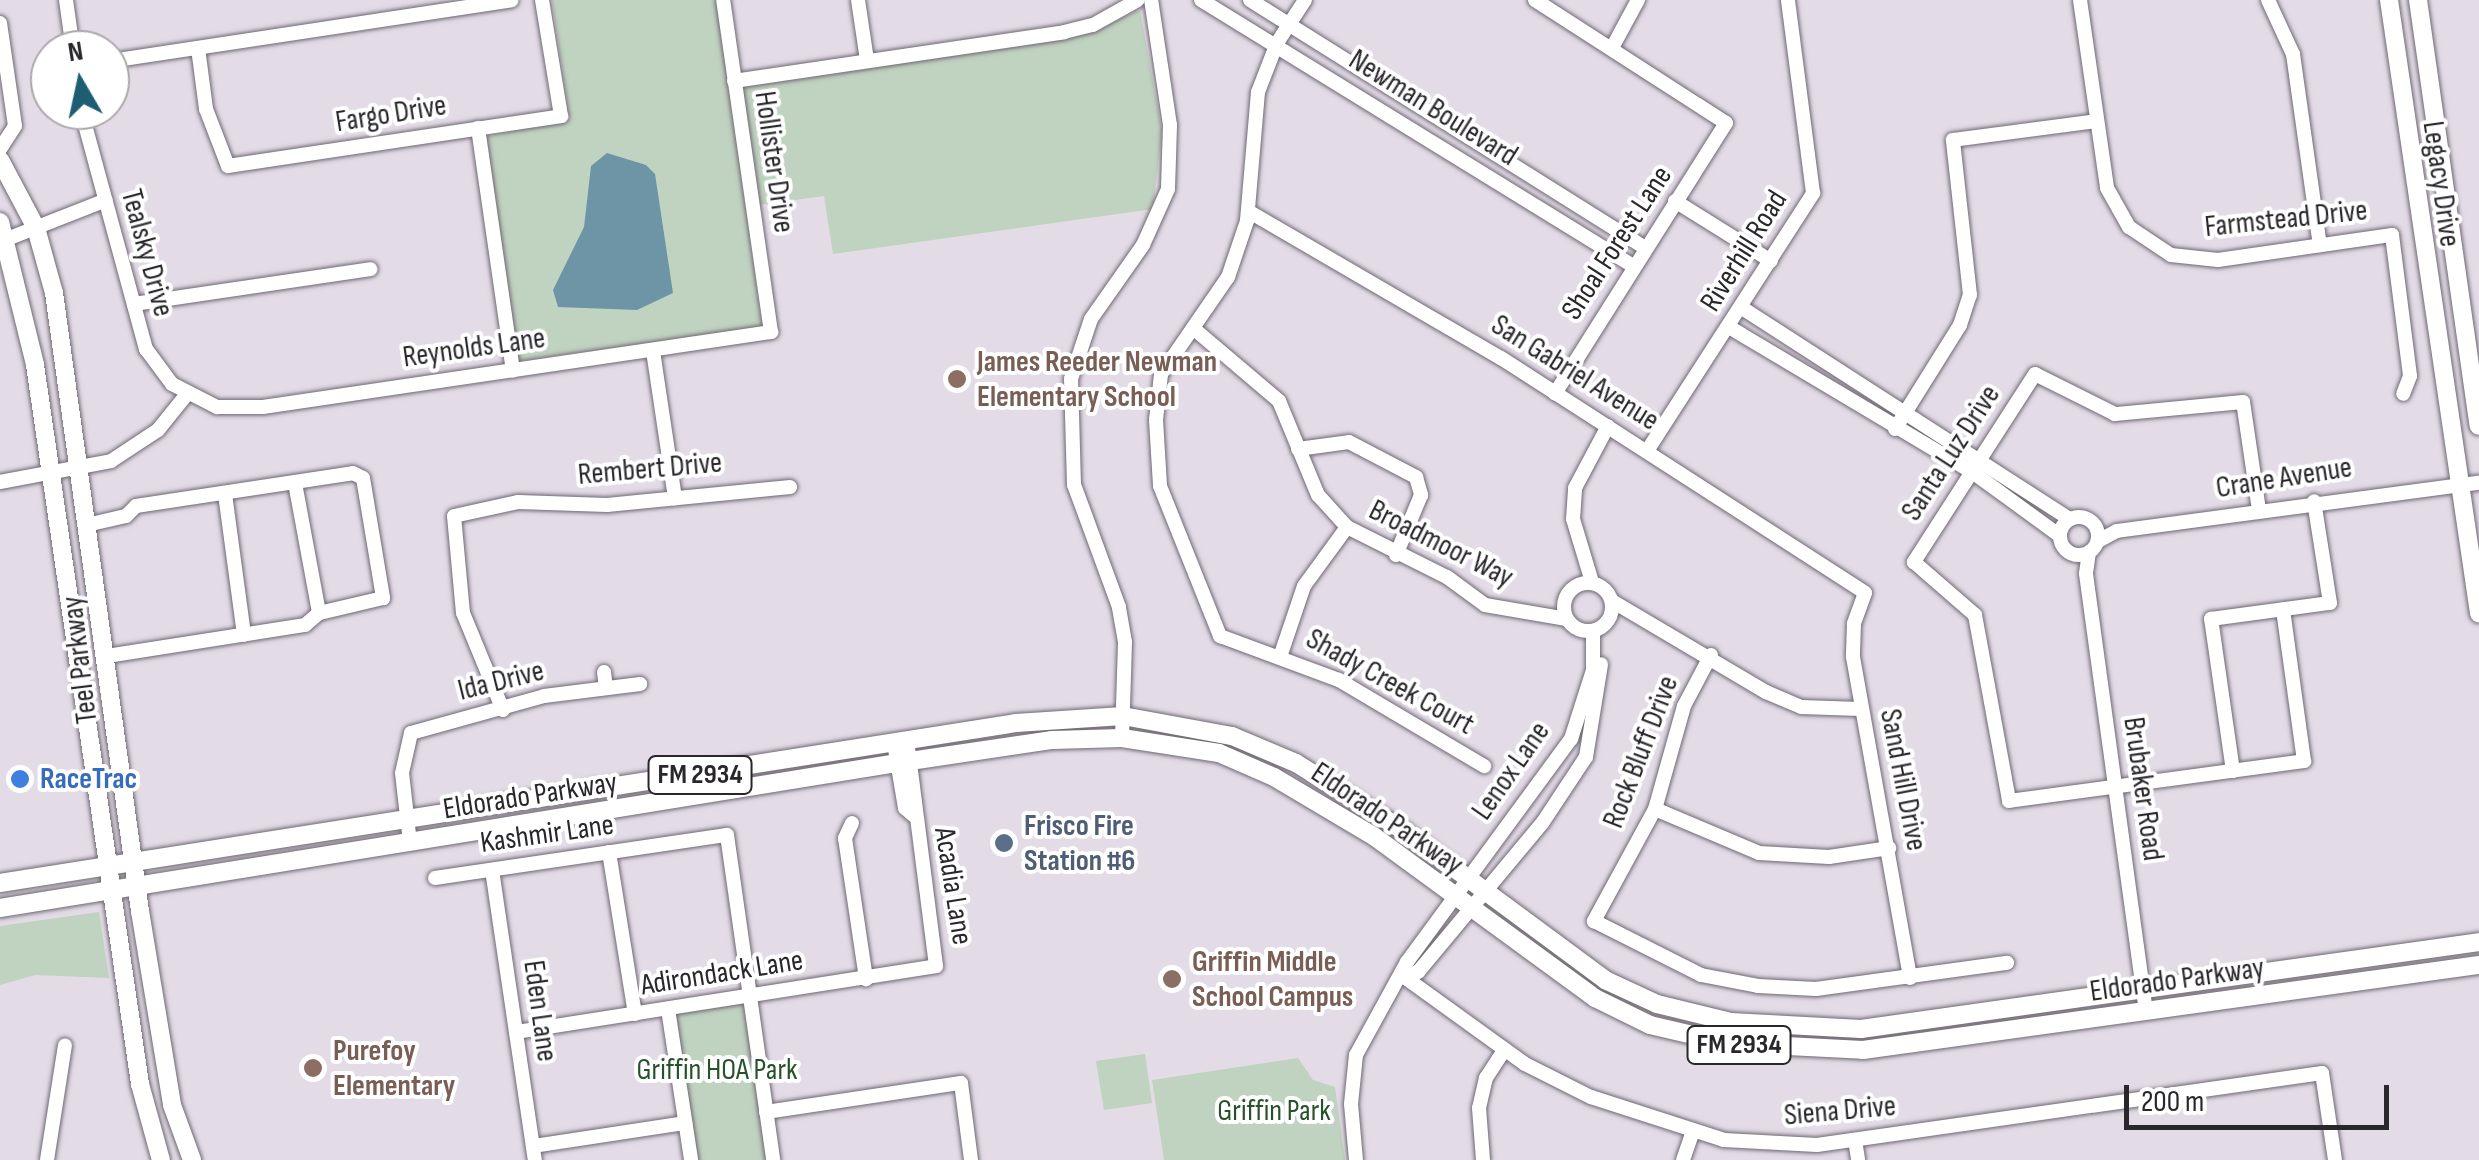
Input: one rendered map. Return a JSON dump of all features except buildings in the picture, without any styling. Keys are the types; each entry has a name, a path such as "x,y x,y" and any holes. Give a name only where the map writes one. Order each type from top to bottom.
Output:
{"main road":[{"name":"Legacy Drive","path":"2389,0 2479,612"},
{"name":"Legacy Drive","path":"2418,0 2479,426"},
{"name":"Teel Parkway","path":"0,160 36,228 54,294 91,524 137,887 168,1082 192,1160"},
{"name":"Teel Parkway","path":"4,230 50,475 140,1084 161,1160"},
{"path":"78,658 106,656"},
{"name":"Eldorado Parkway","path":"0,884 999,726 1123,716 1232,736 1296,764 1404,831 1482,893 1631,994 1731,1022 1861,1029 2479,942"},
{"path":"999,726 1002,747"},
{"name":"Eldorado Parkway","path":"0,908 1002,747 1122,738 1219,753 1274,777 1334,809 1555,974 1622,1013 1727,1044 1863,1050 2479,965"},
{"path":"140,1084 168,1082"}],"street":[{"path":"66,0 70,30"},
{"path":"130,58 512,0"},
{"name":"Fargo Drive","path":"198,48 206,109 228,166 562,116 542,0"},
{"name":"Hollister Drive","path":"723,0 771,332"},
{"path":"858,0 867,60"},
{"path":"734,80 1064,32 1093,25 1138,0"},
{"path":"1122,738 1124,642 1119,607 1074,486 1070,379 1091,319 1144,245 1168,189 1170,125 1151,0"},
{"name":"Newman Boulevard","path":"1202,0 1633,266"},
{"path":"1192,328 1228,277 1248,210 1258,92 1277,44 1305,0"},
{"path":"1535,0 1612,48 1638,0"},
{"name":"Riverhill Road","path":"1648,451 1813,193 1788,0"},
{"name":"Farmstead Drive","path":"2080,0 2107,188 2129,227 2171,255 2218,260 2392,235 2410,376 2403,394"},
{"path":"2268,0 2292,54 2320,245"},
{"path":"1242,22 1254,2"},
{"name":"Newman Boulevard","path":"1254,2 1293,23 1644,248"},
{"path":"0,22 15,126 0,149"},
{"name":"Shoal Forest Lane","path":"1555,392 1726,123 1612,48"},
{"path":"1351,90 1365,69"},
{"path":"1895,429 1956,332 1970,295 1953,140 2097,120"},
{"path":"478,128 513,370"},
{"name":"Tealsky Drive","path":"87,130 134,304 157,370 187,394"},
{"path":"4,230 36,228 106,200"},
{"path":"1675,202 1771,261"},
{"name":"San Gabriel Avenue","path":"1248,210 1555,392 1865,592"},
{"path":"134,304 370,269"},
{"path":"1742,308 1904,412 2060,536 2069,519"},
{"path":"1729,327 1895,429 2069,519 2094,539 2071,552"},
{"name":"Broadmoor Way","path":"1192,328 1279,402 1318,495 1348,527 1448,578 1486,605 1528,615 1566,616"},
{"name":"Shady Creek Court","path":"1192,328 1161,374 1156,420 1160,486 1212,629 1281,654 1354,688 1484,766"},
{"name":"Reynolds Lane","path":"187,394 240,410 771,332"},
{"path":"653,351 675,498"},
{"name":"Santa Luz Drive","path":"2114,788 2009,801 1975,614 1914,562 2035,374 2115,414 2244,402 2259,510"},
{"path":"0,482 83,470 139,447 187,394"},
{"path":"1608,426 1575,488 1573,520 1588,582 1612,608 1652,622 1801,707 1860,709"},
{"path":"1298,450 1349,442 1416,477 1421,495 1396,554"},
{"name":"Crane Avenue","path":"2458,481 2479,471"},
{"path":"91,524 126,516 136,506 353,473 364,478 383,598 318,613 305,625 106,656"},
{"name":"Crane Avenue","path":"2094,539 2117,531 2314,501 2458,481 2479,483"},
{"path":"296,483 318,613"},
{"name":"Rembert Drive","path":"503,710 462,613 454,516 518,502 607,505 790,487"},
{"path":"225,494 244,634"},
{"path":"2233,771 2212,619 2330,603 2314,501"},
{"path":"1281,654 1304,586 1348,527"},
{"name":"Brubaker Road","path":"2060,536 2086,574"},
{"name":"Brubaker Road","path":"2094,539 2086,574 2146,1012"},
{"path":"1588,582 1570,590 1566,616 1597,630 1612,608"},
{"name":"Sand Hill Drive","path":"1865,592 1854,624 1860,709 1890,848 1910,978"},
{"path":"2114,788 2304,761 2283,609"},
{"name":"Lenox Lane","path":"1462,903 1466,881 1571,739 1584,701 1597,630"},
{"name":"Lenox Lane","path":"1356,1160 1351,1104 1356,1054 1403,976 1462,903 1482,893 1538,828 1586,757 1598,706 1597,630"},
{"name":"Rock Bluff Drive","path":"1711,655 1684,706 1655,809 1594,920 1701,976 1758,986 1816,990 1910,978"},
{"path":"604,672 606,688"},
{"name":"Ida Drive","path":"407,822 402,773 411,733 503,710 640,684"},
{"name":"Acadia Lane","path":"900,742 905,808 913,815 936,966"},
{"path":"1542,778 1564,792"},
{"path":"1655,809 1759,852 1829,856 1890,848"},
{"path":"1517,812 1538,828"},
{"path":"407,822 410,843"},
{"path":"852,823 845,838 866,979"},
{"name":"Kashmir Lane","path":"435,878 726,835 750,997"},
{"path":"610,852 635,1014"},
{"name":"Eden Lane","path":"492,870 534,1153"},
{"path":"1910,978 2006,963"},
{"name":"Adirondack Lane","path":"516,1032 936,966"},
{"name":"Siena Drive","path":"1403,976 1504,1050 1590,1098 1693,1131 1769,1145 1855,1140 2322,1074 2335,1160"},
{"path":"750,997 773,1160"},
{"path":"668,1009 691,1160"},
{"path":"47,1160 59,1117 57,1066 64,1045"},
{"path":"1483,1160 1479,1108 1486,1078 1504,1050"},
{"path":"766,1112 961,1083 972,1160"},
{"path":"534,1153 686,1124"},
{"path":"1683,1160 1693,1131"},
{"path":"1855,1140 1858,1160"}],"green space":[{"path":"552,0 717,0 762,327 518,361 486,137 570,119"},
{"path":"1140,10 1162,131 1153,209 833,254 824,196 758,205 741,86 1091,31"},
{"path":"99,912 109,978 35,975 0,985 0,926"},
{"name":"Griffin HOA Park","path":"744,1004 767,1160 695,1160 673,1014"},
{"path":"1145,1054 1152,1103 1104,1110 1096,1061"},
{"name":"Griffin Park","path":"1298,1058 1313,1080 1335,1087 1345,1160 1164,1160 1152,1080"}],"water":[{"path":"607,153 646,165 655,174 673,293 637,310 558,307 553,290 584,227 591,166"}],"place":[{"name":"James Reeder Newman Elementary School","path":"957,379"},
{"name":"RaceTrac","path":"20,779"},
{"name":"Frisco Fire Station #6","path":"1004,843"},
{"name":"Griffin Middle School Campus","path":"1172,979"},
{"name":"Purefoy Elementary","path":"313,1068"}]}
